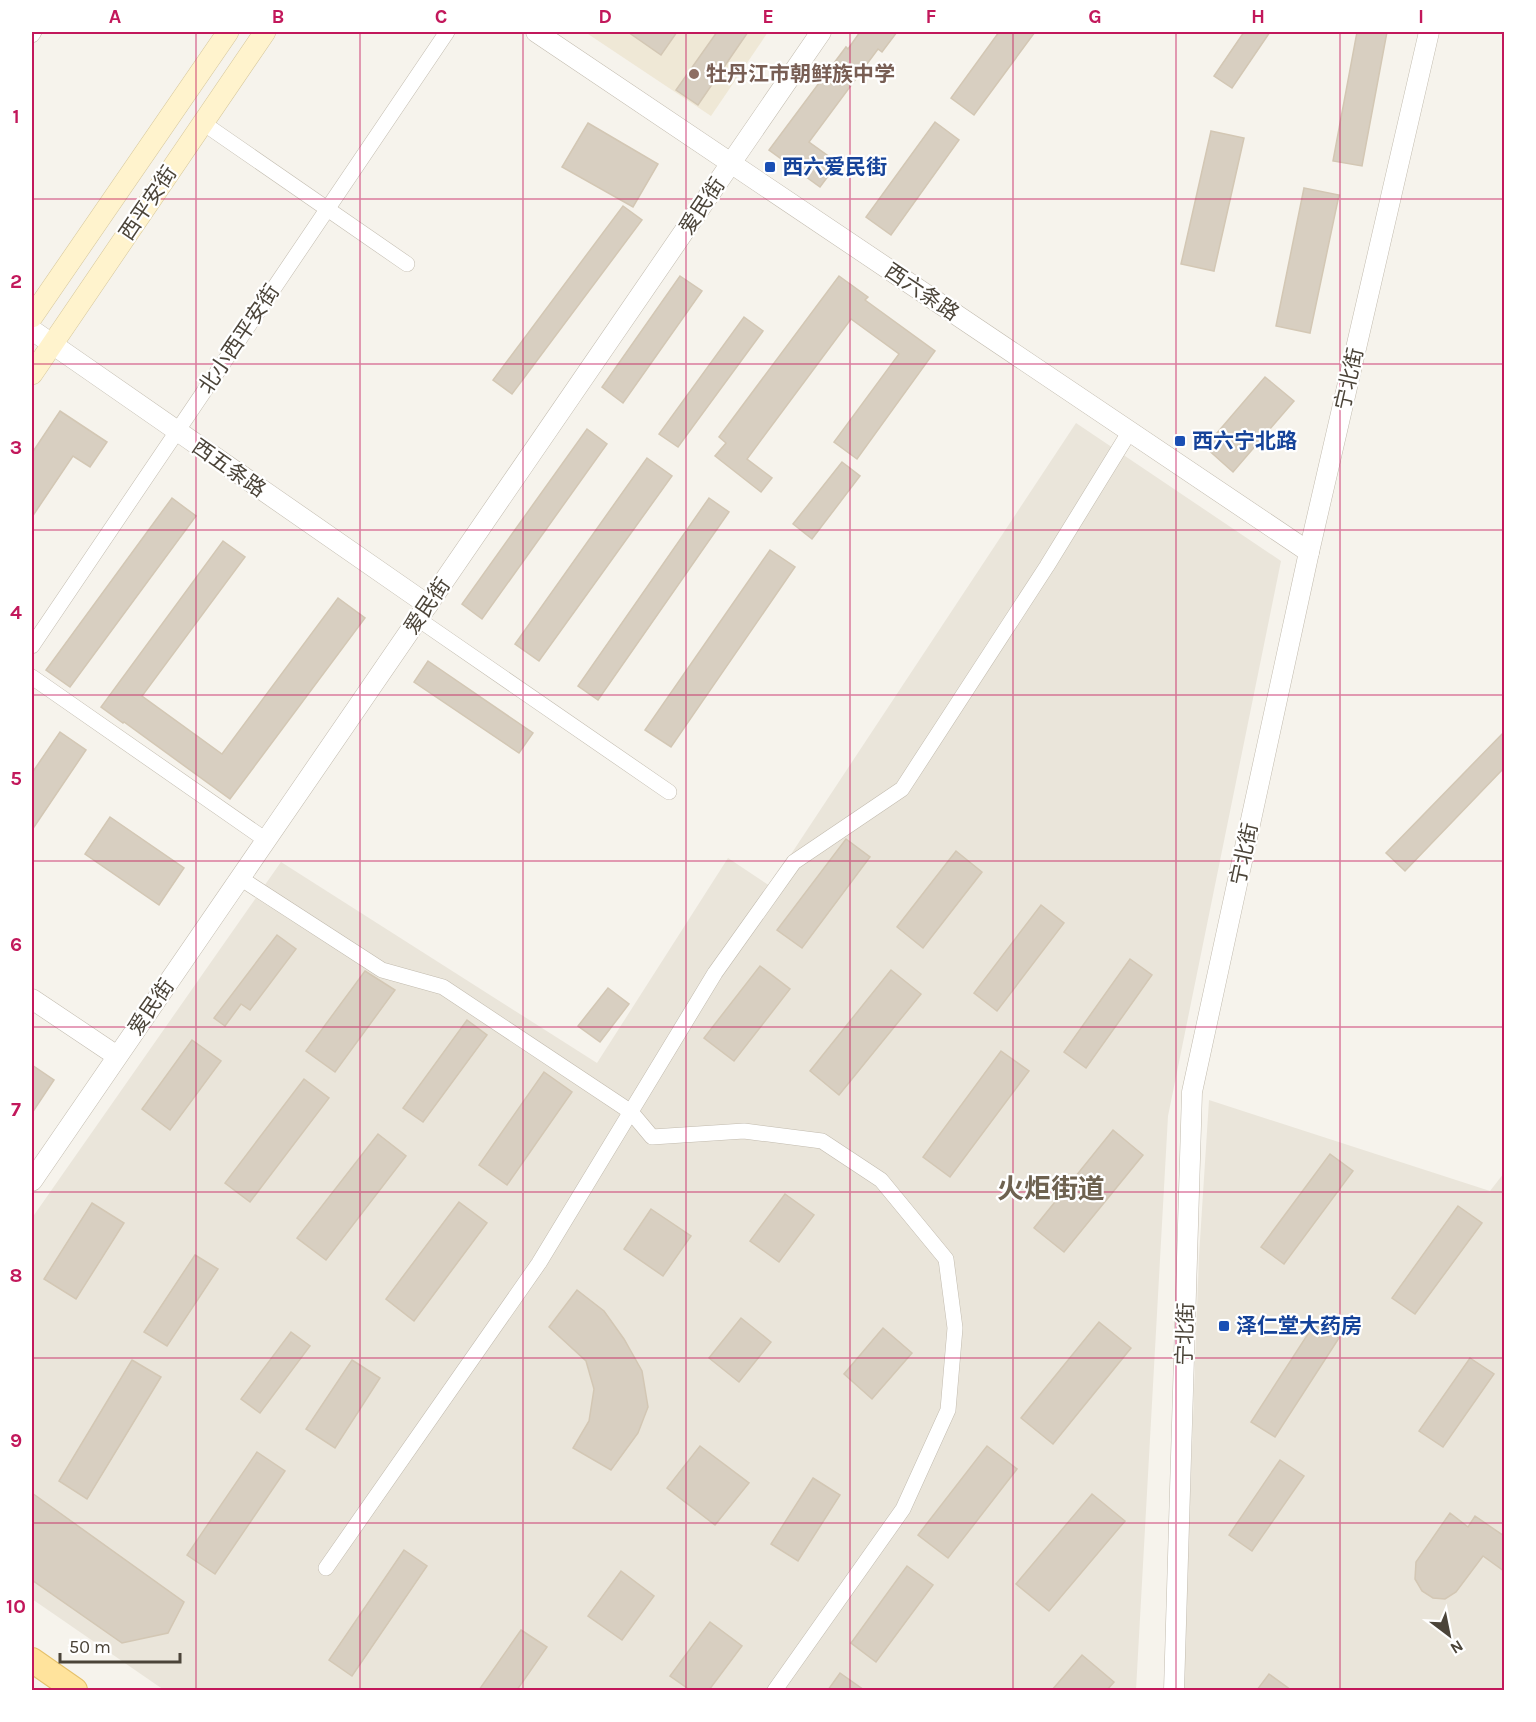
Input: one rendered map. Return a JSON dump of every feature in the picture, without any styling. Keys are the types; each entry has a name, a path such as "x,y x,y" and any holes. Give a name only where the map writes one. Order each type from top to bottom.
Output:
{"main road":[{"name":"西平安街","path":"32,317 228,32"},
{"name":"西平安街","path":"32,374 265,32"},
{"path":"32,1660 75,1690"}],"street":[{"path":"32,36 34,32"},
{"name":"北小西平安街","path":"32,646 447,32"},
{"name":"西六条路","path":"536,32 1309,552"},
{"name":"爱民街","path":"32,1181 821,32"},
{"name":"宁北街","path":"1174,1690 1192,1092 1309,552 1429,32"},
{"path":"203,123 407,264"},
{"name":"西五条路","path":"32,330 423,612"},
{"path":"326,1568 539,1263 715,973 794,862 902,789 1041,575 1130,431"},
{"path":"423,612 669,792"},
{"path":"32,676 266,840"},
{"path":"240,879 382,970 443,987 631,1112 652,1137 744,1131 822,1141 881,1180 945,1259 955,1328 948,1410 903,1509 775,1690"},
{"path":"32,999 117,1056"}],"shaded area":[{"name":"牡丹江市朝鲜族中学","path":"585,32 768,32 711,116"},
{"path":"1076,423 1281,561 1168,1116 1136,1690 164,1690 32,1599 32,1218 281,862 597,1063 728,858 770,886"},
{"path":"1209,1100 1490,1191 1504,1173 1504,1690 1183,1690 1199,1256"}],"building":[{"path":"628,32 677,32 661,55"},
{"path":"717,32 748,32 698,105 676,90"},
{"path":"860,32 897,32 882,52 878,49 809,142 838,163 820,187 769,150 846,47 848,49"},
{"path":"999,32 1035,32 974,115 951,98"},
{"path":"1244,32 1270,32 1232,88 1214,76"},
{"path":"1357,32 1387,32 1362,166 1333,161"},
{"path":"935,122 959,140 891,235 866,217"},
{"path":"588,123 658,164 633,207 562,167"},
{"path":"1211,131 1244,138 1214,271 1181,264"},
{"path":"1304,188 1339,195 1310,333 1276,326"},
{"path":"623,206 642,220 512,394 493,380"},
{"path":"680,276 702,291 623,403 602,387"},
{"path":"839,276 868,297 865,300 935,351 857,459 834,442 899,354 851,319 747,459 772,478 761,492 715,456 726,443 719,437"},
{"path":"744,317 763,331 678,447 659,434"},
{"path":"1265,377 1294,401 1233,472 1205,447"},
{"path":"60,411 107,442 90,467 73,456 32,517 32,453"},
{"path":"587,429 607,444 482,619 462,604"},
{"path":"647,458 672,476 539,661 515,644"},
{"path":"842,462 860,476 812,539 793,524"},
{"path":"172,498 196,516 70,687 46,670"},
{"path":"709,498 729,512 598,700 578,686"},
{"path":"223,541 245,557 142,696 222,754 338,598 365,618 230,799 101,707"},
{"path":"770,550 795,567 671,747 645,730"},
{"path":"428,661 533,733 519,753 414,682"},
{"path":"60,732 86,750 32,830 32,773"},
{"path":"1504,732 1504,768 1405,871 1386,853"},
{"path":"110,817 184,868 159,905 85,854"},
{"path":"846,839 870,857 802,948 777,930"},
{"path":"956,851 982,872 923,948 897,927"},
{"path":"1041,905 1064,923 997,1011 974,993"},
{"path":"277,935 296,949 250,1010 241,1004 225,1026 214,1018"},
{"path":"1130,959 1152,975 1086,1068 1064,1052"},
{"path":"760,966 790,989 734,1061 704,1038"},
{"path":"891,970 921,994 839,1095 810,1071"},
{"path":"365,971 395,990 335,1072 306,1051"},
{"path":"608,988 629,1004 600,1042 578,1026"},
{"path":"467,1020 487,1035 423,1122 403,1108"},
{"path":"192,1040 221,1061 170,1130 142,1109"},
{"path":"1001,1051 1029,1071 950,1177 923,1157"},
{"path":"32,1065 54,1080 32,1113"},
{"path":"544,1072 572,1092 507,1185 479,1165"},
{"path":"304,1079 329,1098 250,1202 225,1183"},
{"path":"1113,1130 1143,1155 1064,1252 1034,1228"},
{"path":"378,1134 406,1156 326,1260 297,1238"},
{"path":"1330,1154 1353,1171 1284,1264 1261,1247"},
{"path":"785,1194 814,1215 779,1262 750,1241"},
{"path":"459,1202 487,1223 414,1321 386,1299"},
{"path":"92,1203 124,1223 76,1299 44,1279"},
{"path":"1458,1206 1482,1223 1415,1314 1392,1298"},
{"path":"651,1209 691,1236 663,1276 624,1249"},
{"path":"195,1255 218,1269 167,1346 144,1332"},
{"path":"577,1290 604,1311 624,1339 642,1371 648,1407 638,1433 611,1470 573,1448 589,1421 594,1389 586,1361 549,1327"},
{"path":"741,1318 771,1342 739,1382 709,1358"},
{"path":"1099,1322 1131,1348 1053,1444 1021,1418"},
{"path":"1315,1323 1339,1338 1275,1437 1251,1422"},
{"path":"883,1328 912,1353 872,1399 844,1374"},
{"path":"291,1332 310,1346 260,1413 241,1399"},
{"path":"1470,1358 1494,1374 1443,1447 1419,1431"},
{"path":"132,1360 161,1377 87,1499 59,1481"},
{"path":"352,1360 380,1378 335,1448 306,1429"},
{"path":"700,1446 749,1483 715,1525 667,1488"},
{"path":"987,1446 1017,1469 948,1558 918,1535"},
{"path":"257,1452 285,1471 215,1574 187,1555"},
{"path":"1280,1460 1304,1476 1252,1551 1229,1535"},
{"path":"813,1478 840,1495 798,1561 771,1544"},
{"path":"32,1493 184,1602 168,1633 122,1643 32,1580"},
{"path":"1092,1494 1125,1521 1049,1611 1016,1584"},
{"path":"1450,1513 1468,1527 1475,1516 1504,1536 1504,1571 1483,1556 1456,1592 1445,1599 1433,1598 1422,1591 1415,1579 1416,1562"},
{"path":"404,1550 427,1566 352,1676 329,1660"},
{"path":"907,1566 933,1585 876,1662 851,1643"},
{"path":"621,1571 654,1596 622,1640 588,1616"},
{"path":"710,1622 742,1646 709,1690 690,1690 670,1676"},
{"path":"521,1630 547,1647 517,1690 479,1690"},
{"path":"1082,1655 1114,1682 1107,1690 1052,1690"},
{"path":"840,1673 864,1690 828,1690"},
{"path":"1269,1674 1291,1690 1257,1690"}],"place":[{"name":"牡丹江市朝鲜族中学","path":"694,74"},
{"name":"西六爱民街","path":"770,167"},
{"name":"西六宁北路","path":"1180,441"},
{"name":"泽仁堂大药房","path":"1224,1326"}],"district":[{"name":"火炬街道","path":"1051,1189"}]}
